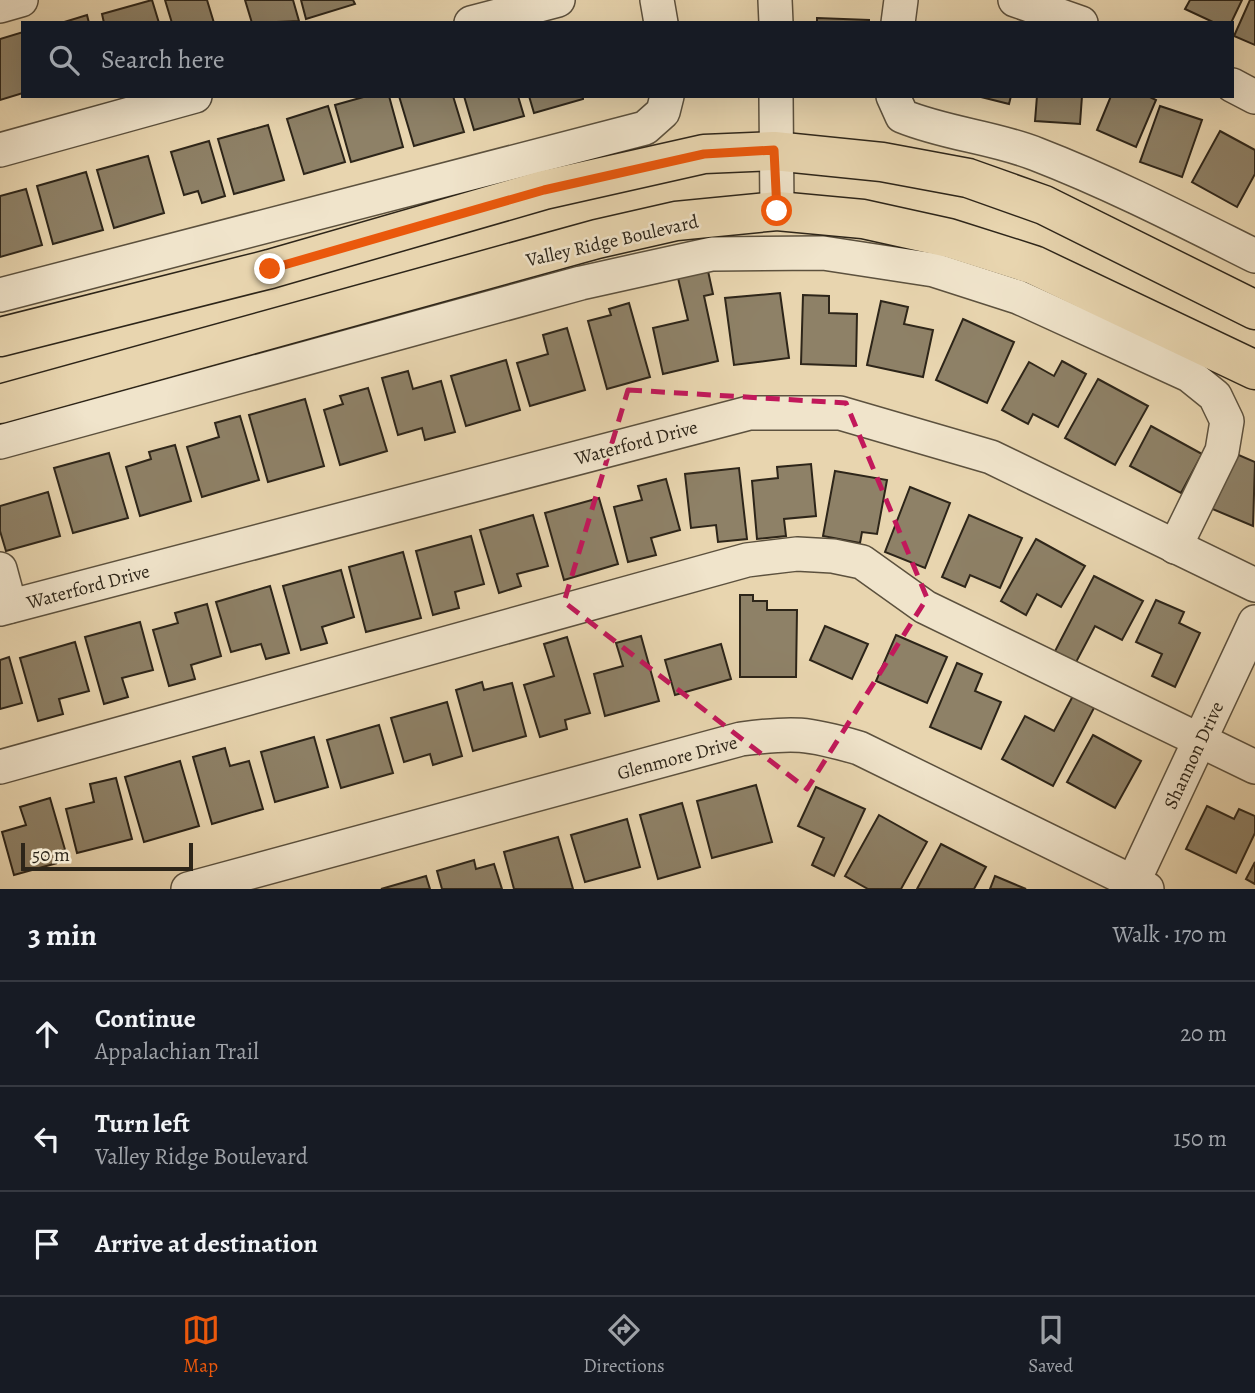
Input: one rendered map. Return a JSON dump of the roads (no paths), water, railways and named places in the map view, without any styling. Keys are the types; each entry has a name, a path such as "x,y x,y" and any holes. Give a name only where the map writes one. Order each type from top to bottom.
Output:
{"main road":[{"path":"0,337 270,269 544,190 704,154 774,150 882,162 968,178 1044,205 1255,310"},
{"name":"Valley Ridge Boulevard","path":"0,404 597,239 676,221 777,211 863,219 950,238 1034,265 1255,370"}],"street":[{"path":"0,6 21,0"},
{"path":"479,21 558,0"},
{"path":"657,0 661,21"},
{"path":"775,0 776,21"},
{"path":"898,21 901,0"},
{"path":"1030,2 1076,21"},
{"path":"1234,86 1255,97"},
{"path":"0,150 188,98"},
{"path":"0,295 645,128 663,112 666,98"},
{"path":"776,98 774,150 777,211"},
{"path":"894,98 902,116 933,128 1034,153 1151,204 1255,256"},
{"path":"0,442 581,283 712,254 823,253 934,270 1018,297 1189,375 1215,396 1227,421 1222,451 1175,547"},
{"name":"Waterford Drive","path":"5,608 749,413 840,414 991,457 1255,585"},
{"path":"0,767 747,560 797,554 833,555 862,562 925,607 1255,767"},
{"path":"0,569 5,608"},
{"name":"Shannon Drive","path":"1137,887 1199,740 1255,622"},
{"name":"Glenmore Drive","path":"188,889 741,739 792,732 812,734 859,748 1137,887"}]}
